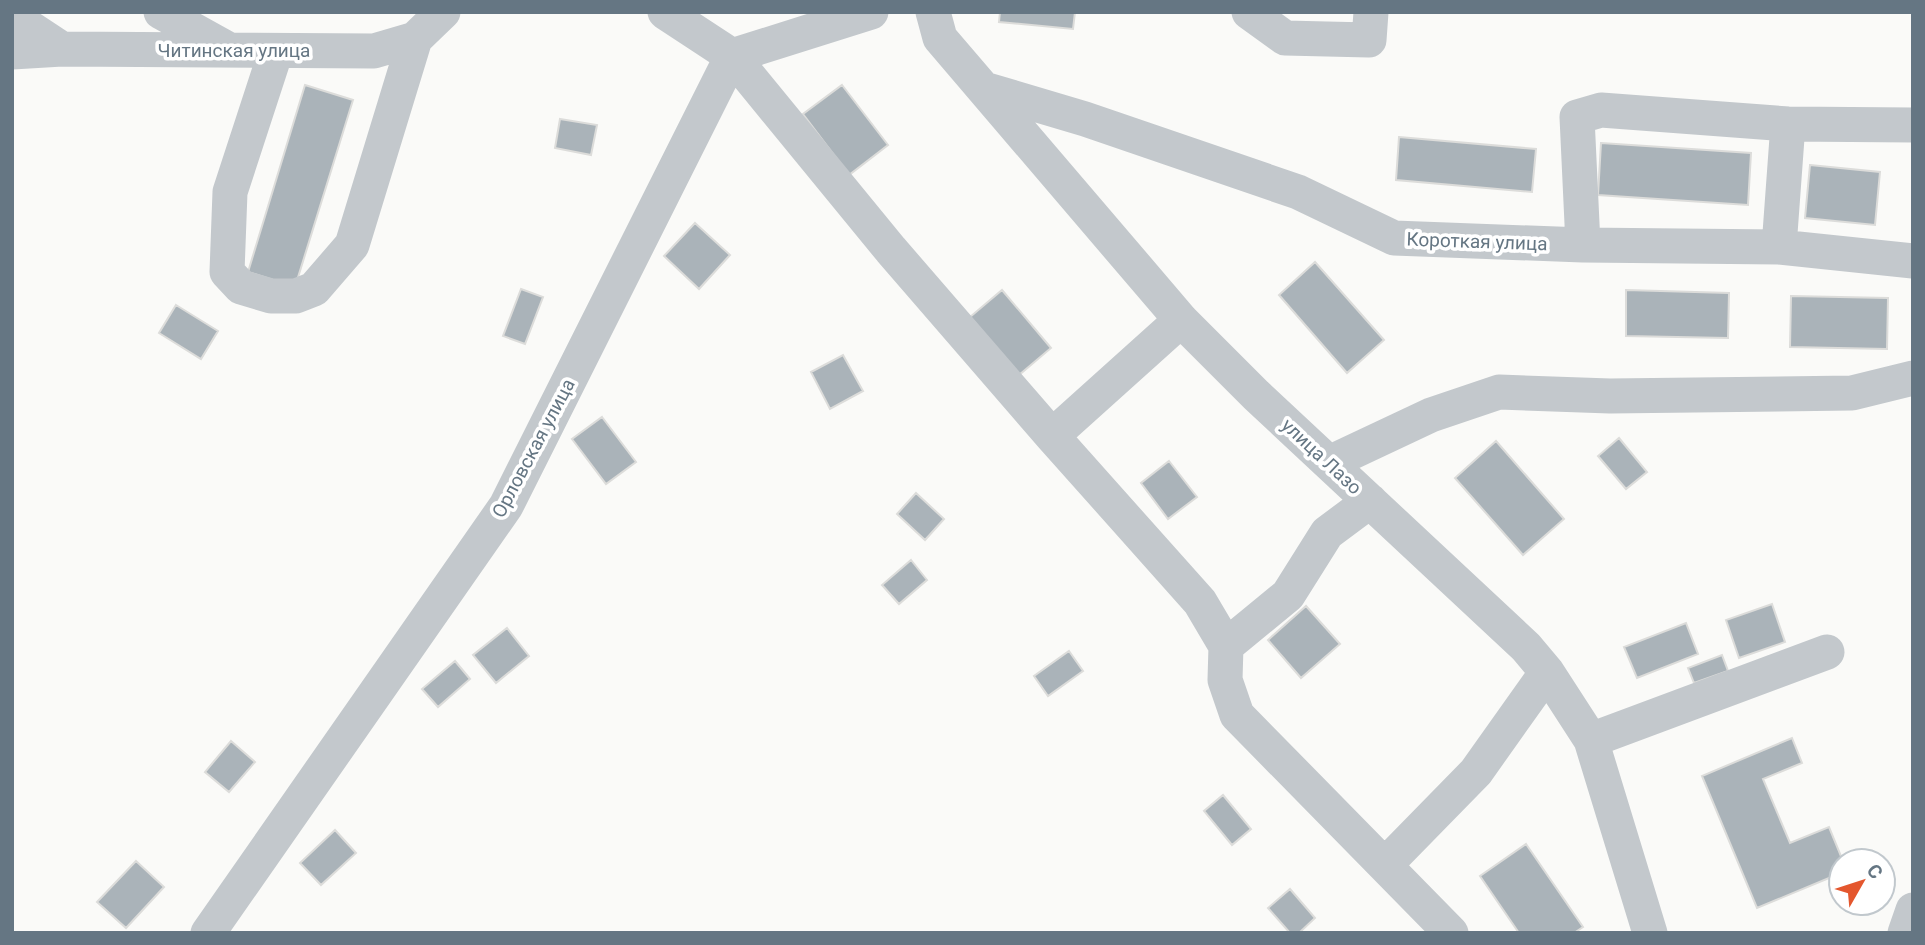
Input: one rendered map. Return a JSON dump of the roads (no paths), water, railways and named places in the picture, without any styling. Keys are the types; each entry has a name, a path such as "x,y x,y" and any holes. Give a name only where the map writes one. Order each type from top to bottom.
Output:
{"street":[{"path":"161,12 229,50"},
{"name":"Читинская улица","path":"12,52 62,49 374,51 415,40 443,12"},
{"path":"665,12 732,56 891,250 1200,602 1226,646 1225,680 1237,715 1451,933"},
{"path":"732,56 871,12"},
{"name":"улица Лазо","path":"933,12 940,38 1181,320 1256,395 1526,647 1547,672 1591,740 1650,933"},
{"path":"1249,12 1285,38 1369,40 1371,12"},
{"path":"12,16 62,49"},
{"path":"276,51 230,192 227,272 242,287 271,296 296,296 314,289 352,245 415,40"},
{"name":"Орловская улица","path":"208,933 506,506 732,56"},
{"name":"Короткая улица","path":"984,89 1085,119 1298,192 1394,238 1583,245 1779,247 1913,261"},
{"path":"1583,245 1577,117 1601,110 1788,124 1913,125"},
{"path":"1779,247 1788,124"},
{"path":"1052,436 1181,320"},
{"path":"1329,463 1431,415 1499,392 1610,396 1852,393 1913,378"},
{"path":"1226,646 1288,595 1327,533 1370,501"},
{"path":"1591,740 1827,652"},
{"path":"1385,865 1476,772 1547,672"},
{"path":"1905,933 1913,910"}]}
